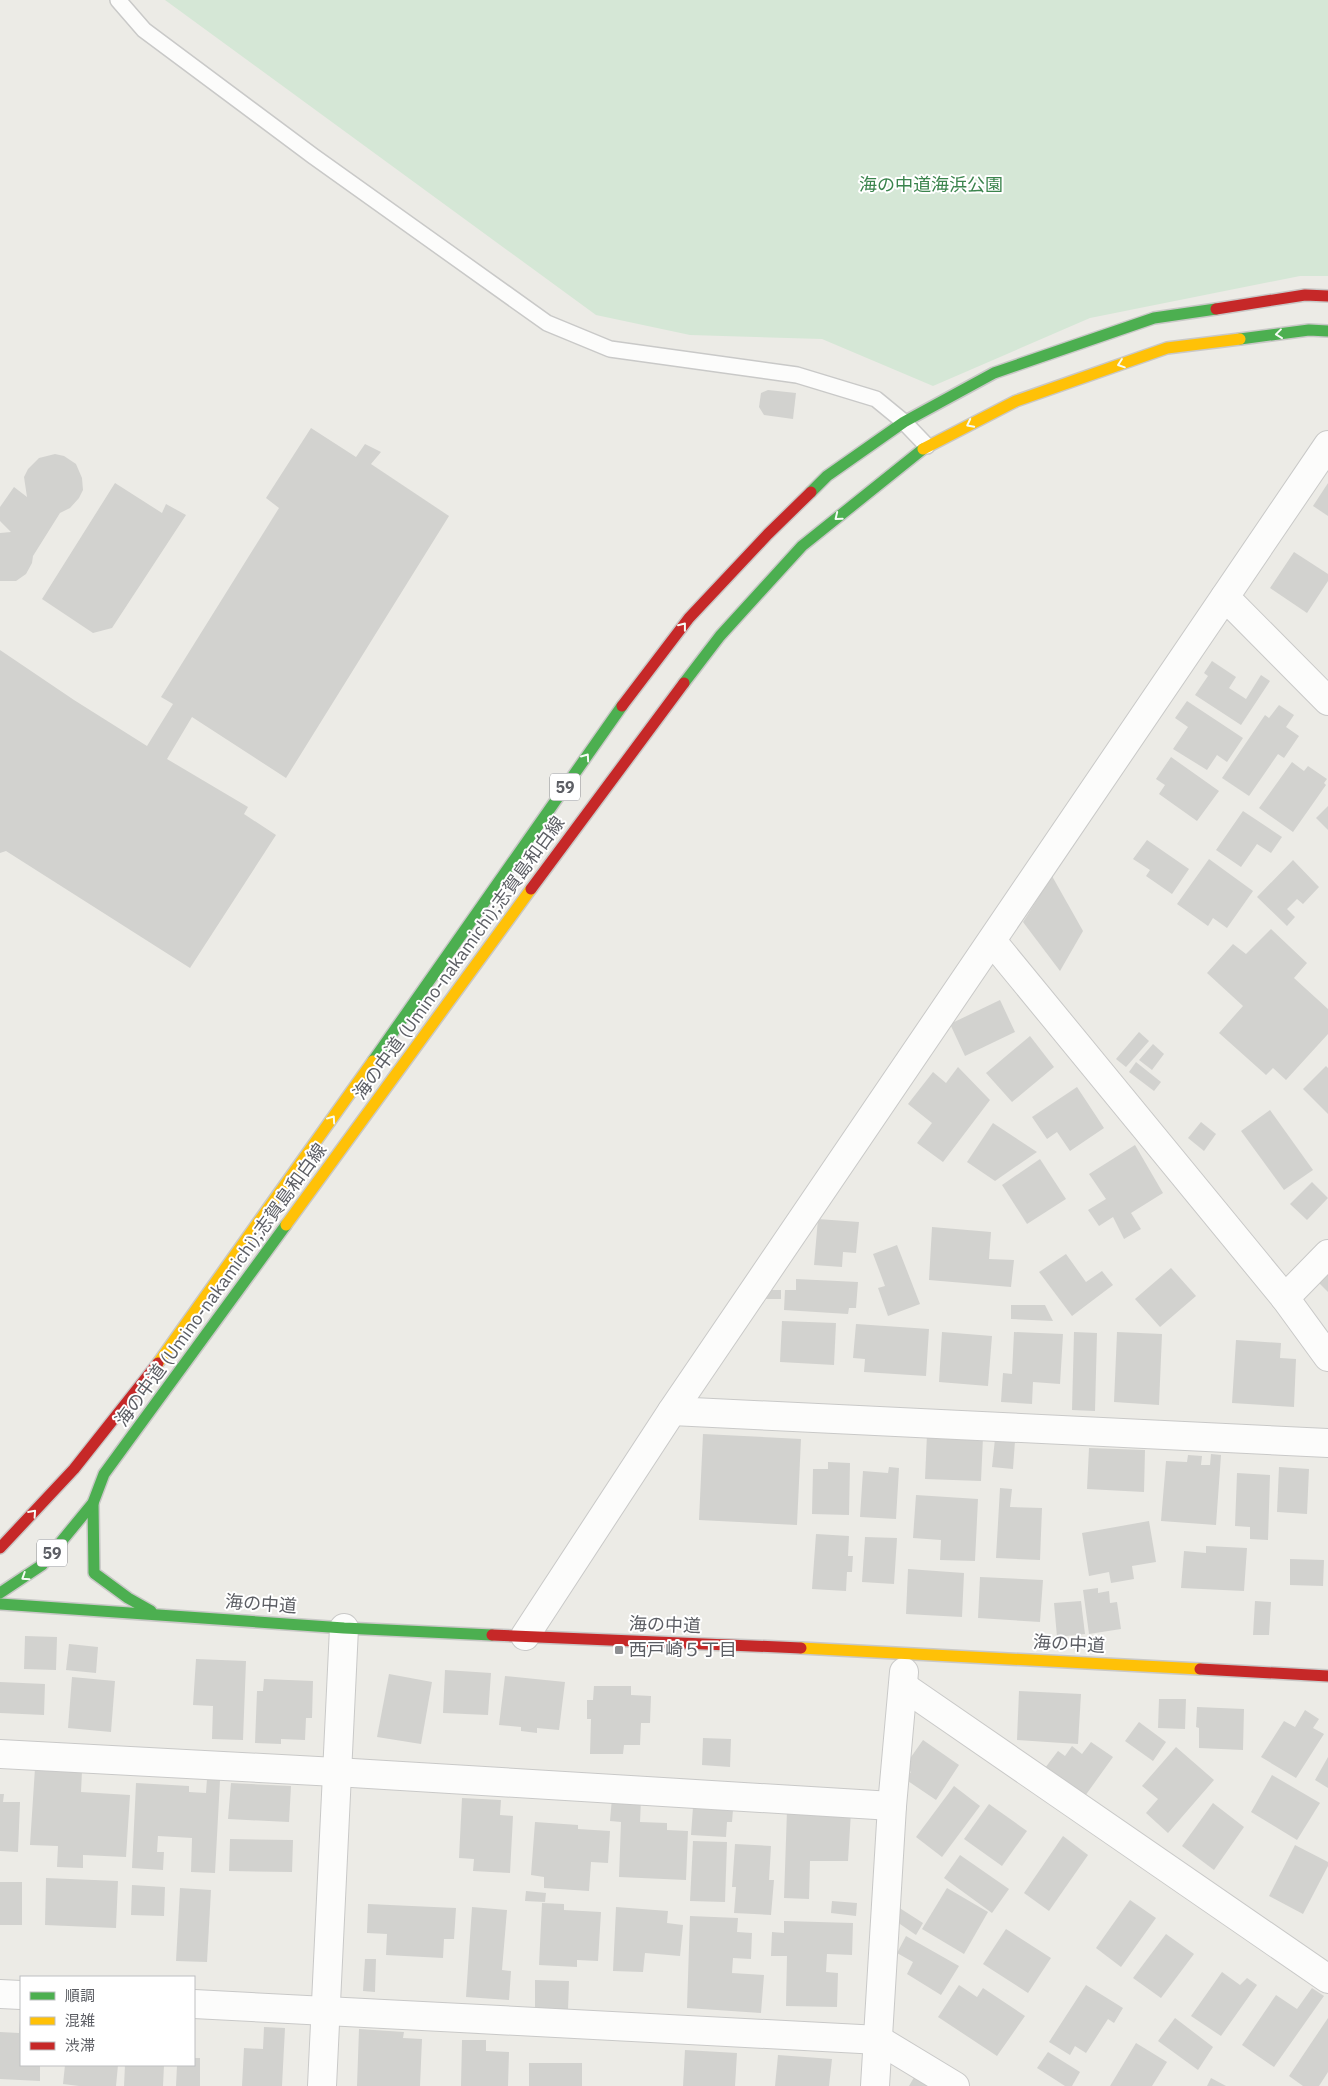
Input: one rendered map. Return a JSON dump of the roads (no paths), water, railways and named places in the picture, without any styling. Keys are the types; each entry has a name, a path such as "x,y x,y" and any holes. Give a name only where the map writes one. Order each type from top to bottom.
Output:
{"main road":[{"name":"海の中道 (Umino-nakamichi);志賀島和白線","path":"0,1548 74,1469 163,1356 466,930 612,719 689,618 768,534 827,476 904,422 994,373 1154,318 1305,295 1328,296"},
{"name":"海の中道 (Umino-nakamichi);志賀島和白線","path":"0,1593 42,1565 93,1503 104,1474 643,736 720,636 802,546 927,446 1016,401 1167,348 1309,330 1328,331"},
{"path":"93,1503 94,1573 128,1598 156,1614"},
{"name":"海の中道","path":"0,1604 344,1628 904,1652 1328,1676"}],"street":[{"path":"525,1636 672,1411 1328,444"},
{"path":"1225,597 1328,701"},
{"path":"992,941 1285,1298 1328,1357"},
{"path":"1285,1298 1328,1254"},
{"path":"672,1411 1328,1443"},
{"path":"322,2086 344,1628"},
{"path":"875,2086 892,1806 903,1686 904,1652"},
{"path":"903,1686 1328,1979"},
{"path":"0,1754 336,1772 892,1806"},
{"path":"0,1994 20,1995"},
{"path":"195,2004 879,2040 955,2086"}],"lane":[{"path":"118,0 144,30 313,156 547,323 610,349 797,376 876,398 904,422 927,446"}],"place":[{"name":"西戸崎５丁目","path":"619,1650"}],"park label":[{"name":"海の中道海浜公園","path":"931,185"}]}
